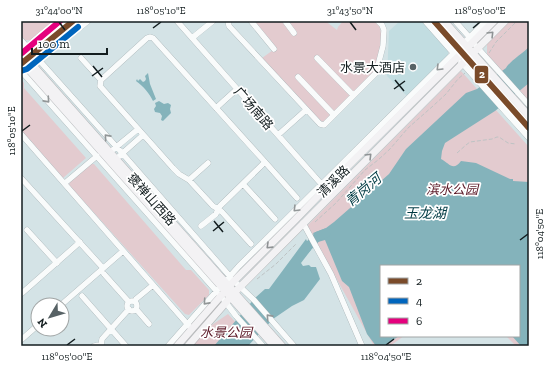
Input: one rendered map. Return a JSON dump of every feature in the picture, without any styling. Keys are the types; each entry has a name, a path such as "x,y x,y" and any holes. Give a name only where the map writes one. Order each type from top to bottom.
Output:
{"main road":[{"path":"25,60 73,21"},
{"path":"434,21 465,50 486,73 520,100 529,116"},
{"path":"444,21 465,50"},
{"name":"清溪路","path":"177,346 189,327 225,286 295,220 494,21"},
{"name":"清溪路","path":"465,50 504,21"},
{"name":"褒禅山西路","path":"23,51 27,69 233,294 266,333 282,346"},
{"name":"褒禅山西路","path":"27,69 110,152 225,286"},
{"path":"486,73 508,109 529,128"},
{"name":"清溪路","path":"188,346 233,294 303,223 326,189"},
{"name":"褒禅山西路","path":"266,333 274,346"}],"street":[{"path":"23,51 58,21"},
{"path":"27,69 88,21"},
{"name":"广场南路","path":"177,21 326,189"},
{"path":"192,38 213,21"},
{"path":"228,21 230,26 306,110 320,124 324,125 376,73 383,46 384,30 378,21"},
{"path":"251,21 274,49"},
{"path":"285,21 294,32"},
{"path":"425,21 465,50 486,56 486,73 468,70 465,50 455,21"},
{"path":"465,50 486,21"},
{"path":"251,244 222,212 213,206 190,180 179,174 173,168 100,86 101,80 147,38 153,38 297,198"},
{"path":"21,40 23,51"},
{"path":"82,58 101,80"},
{"path":"316,58 353,96"},
{"path":"25,60 27,69 97,156 233,294 254,300 294,346"},
{"path":"27,69 122,153 225,286"},
{"path":"298,77 334,115"},
{"path":"216,108 237,89"},
{"path":"520,100 529,105"},
{"path":"508,109 529,138"},
{"path":"278,135 306,110"},
{"path":"110,152 138,129"},
{"path":"21,134 189,327 168,346"},
{"path":"116,159 143,135"},
{"path":"65,183 97,156"},
{"path":"201,226 216,214 220,206 265,162"},
{"path":"190,180 208,163"},
{"path":"21,178 137,306 136,309 149,324"},
{"path":"243,184 275,219"},
{"path":"303,223 331,274 362,346"},
{"path":"27,230 57,263"},
{"path":"21,294 80,242"},
{"path":"70,298 104,271 123,251"},
{"path":"94,346 101,345 102,339 129,309 127,307 153,285"},
{"path":"233,294 236,316 263,346"},
{"path":"82,296 126,346"},
{"path":"129,309 136,309"},
{"path":"21,340 30,332"}],"path":[{"path":"486,56 496,42 517,21"},
{"path":"315,222 336,203 366,170 384,154 408,128 446,94 458,79 468,70"},
{"path":"457,153 470,142 497,137 508,143 516,144"}],"shaded area":[{"name":"水景大酒店","path":"400,21 422,21 448,49 448,57 407,96 387,76 389,31"}],"green space":[{"path":"21,21 62,21 39,40 23,40 21,38"},
{"path":"254,21 327,21 337,30 343,21 375,21 380,27 382,40 374,71 322,124 262,58 276,48"},
{"path":"509,21 529,21 529,103 487,56 487,43"},
{"name":"玉龙湖","path":"461,71 529,147 529,346 516,346 507,337 520,337 520,265 380,265 380,337 403,337 390,346 374,346 307,226"},
{"path":"21,79 24,83 24,88 86,158 63,178 21,130"},
{"path":"91,164 94,164 186,270 191,270 209,290 209,295 189,315 185,314 69,185 70,182"},
{"name":"水景公园","path":"228,314 250,338 244,346 188,346 197,335"}],"water":[{"name":"玉龙湖","path":"529,47 529,83 495,111 445,143 441,159 451,166 456,166 461,161 476,163 513,179 513,181 529,182 529,346 521,346 513,337 520,337 520,265 380,265 380,337 398,337 384,346 376,346 367,334 349,287 342,281 325,240 318,242 313,233 326,228 334,222 389,174 406,149 466,93 477,89 506,68"},
{"path":"148,73 150,84 156,99 153,101 146,90 136,81 137,79 138,81 140,79 143,82 145,81 145,76"},
{"path":"159,101 164,104 168,103 171,105 171,113 163,121 161,120 162,116 160,113 155,112 154,109 156,106 155,103"},
{"path":"306,239 311,250 301,263 303,266 309,265 311,267 316,267 320,279 304,300 273,319 248,346 214,346 255,298 265,289 269,289"}],"waterway":[{"name":"青岗河","path":"301,254 318,236 326,233"}],"transit line":[{"name":"6","path":"22,53 60,21"},
{"name":"2","path":"21,61 22,63 73,21"},
{"name":"2","path":"434,21 529,128"},
{"name":"4","path":"21,71 27,69 78,27"}],"place":[{"name":"水景大酒店","path":"413,67"}],"park label":[{"name":"滨水公园","path":"452,189"}]}
